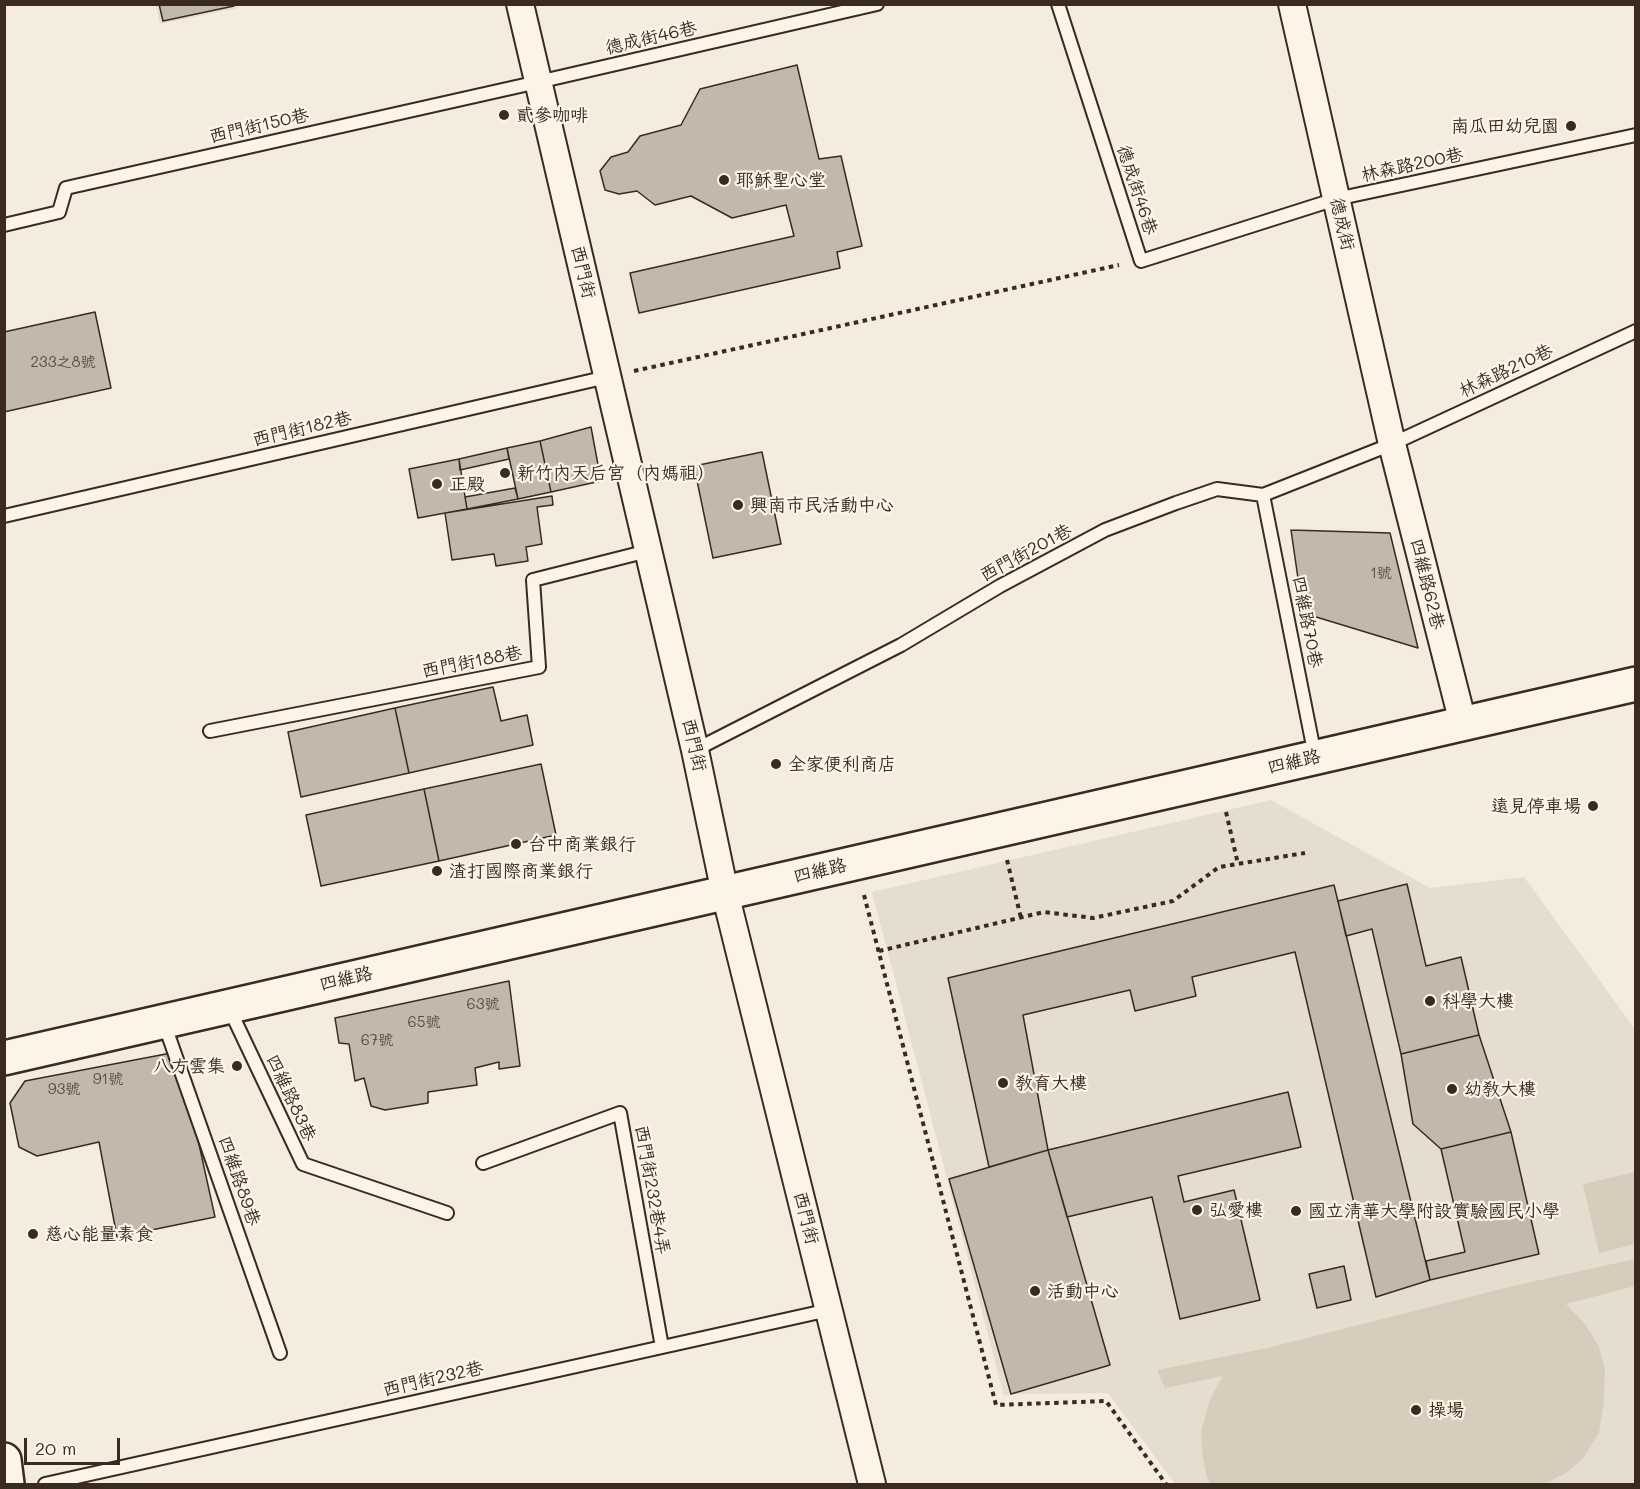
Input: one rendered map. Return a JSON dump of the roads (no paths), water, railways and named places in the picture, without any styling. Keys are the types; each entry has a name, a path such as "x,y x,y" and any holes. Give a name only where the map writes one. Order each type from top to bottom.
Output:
{"street":[{"name":"西門街","path":"520,4 695,750 725,893 872,1485"},
{"name":"德成街","path":"1292,4 1392,444"},
{"name":"四維路62巷","path":"1392,444 1463,723"},
{"name":"四維路","path":"4,1058 1635,684"},
{"path":"4,1460 7,1485"}],"lane":[{"name":"德成街46巷","path":"538,82 878,4"},
{"name":"德成街46巷","path":"1058,4 1141,261 1336,199"},
{"name":"西門街150巷","path":"4,225 59,212 66,188 538,82"},
{"name":"林森路200巷","path":"1336,199 1635,135"},
{"name":"林森路210巷","path":"1392,444 1635,331"},
{"name":"西門街182巷","path":"4,516 607,377"},
{"name":"西門街201巷","path":"695,750 901,645 1000,586 1105,530 1217,489 1263,495 1392,444"},
{"name":"四維路70巷","path":"1263,495 1316,757"},
{"name":"西門街188巷","path":"210,731 539,667 533,580 648,552"},
{"name":"四維路83巷","path":"228,1006 303,1164 447,1213"},
{"name":"四維路89巷","path":"163,1021 280,1353"},
{"name":"西門街232巷4弄","path":"483,1163 620,1113 662,1347"},
{"name":"西門街232巷","path":"45,1485 829,1310"}],"place":[{"name":"貳參咖啡","path":"504,115"},
{"name":"南瓜田幼兒園","path":"1571,126"},
{"name":"耶穌聖心堂","path":"724,180"},
{"name":"新竹內天后宮（內媽祖）","path":"505,473"},
{"name":"正殿","path":"437,484"},
{"name":"興南市民活動中心","path":"738,505"},
{"name":"全家便利商店","path":"776,764"},
{"name":"遠見停車場","path":"1593,806"},
{"name":"台中商業銀行","path":"516,844"},
{"name":"渣打國際商業銀行","path":"437,871"},
{"name":"科學大樓","path":"1430,1001"},
{"name":"八方雲集","path":"237,1066"},
{"name":"教育大樓","path":"1003,1083"},
{"name":"幼教大樓","path":"1452,1089"},
{"name":"弘愛樓","path":"1197,1210"},
{"name":"國立清華大學附設實驗國民小學","path":"1296,1211"},
{"name":"慈心能量素食","path":"33,1234"},
{"name":"活動中心","path":"1035,1291"},
{"name":"操場","path":"1416,1410"}]}
